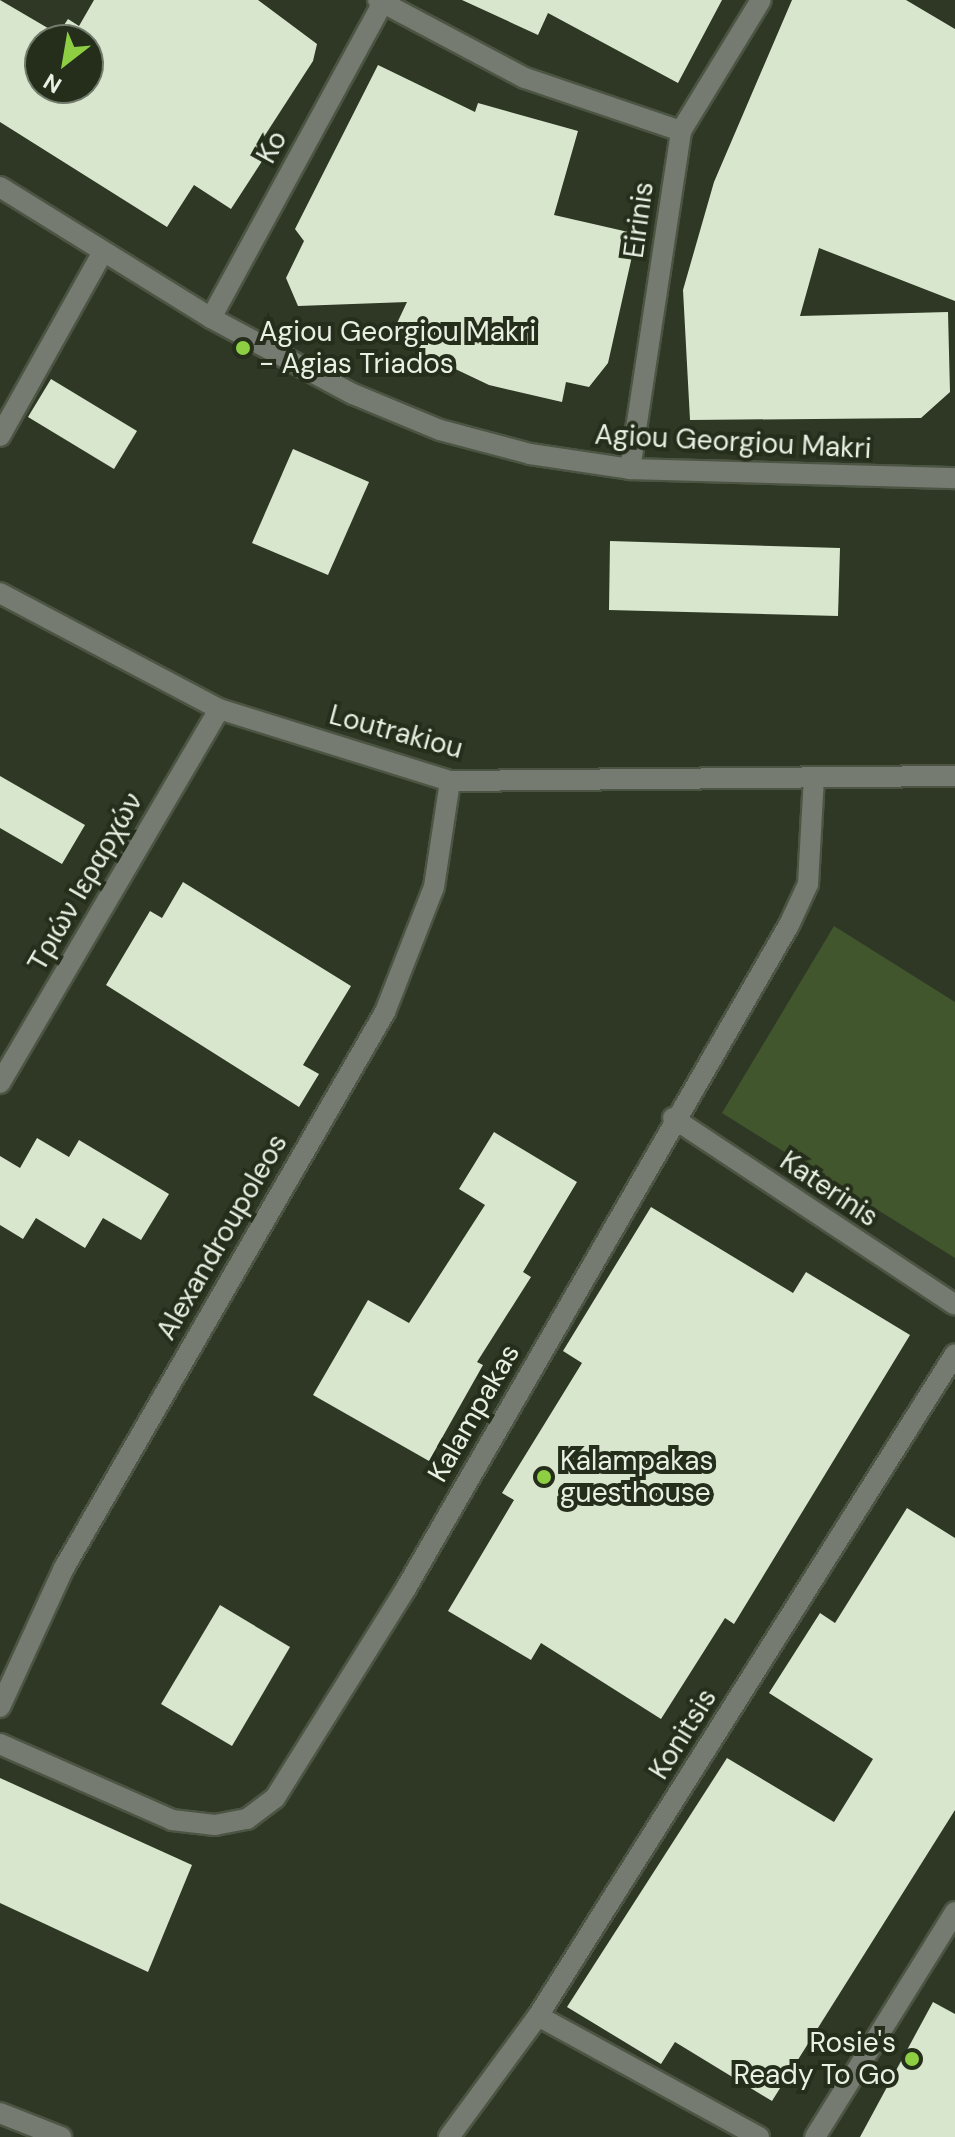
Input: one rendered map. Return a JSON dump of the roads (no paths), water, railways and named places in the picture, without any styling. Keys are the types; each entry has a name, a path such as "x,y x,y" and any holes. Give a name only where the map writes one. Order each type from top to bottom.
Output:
{"street":[{"name":"Eirinis","path":"630,469 681,131 761,0"},
{"path":"381,2 525,78 681,131"},
{"name":"Ko","path":"211,318 381,2"},
{"name":"Agiou Georgiou Makri","path":"0,187 101,255 211,318 353,394 440,430 530,454 630,469 955,478"},
{"path":"0,436 101,255"},
{"name":"Loutrakiou","path":"0,593 219,709 450,781 955,776"},
{"name":"Τριών Ιεραρχών","path":"0,1083 219,709"},
{"name":"Kalampakas","path":"0,1744 172,1820 215,1825 247,1819 275,1798 405,1590 808,884 814,777"},
{"name":"Alexandroupoleos","path":"0,1707 64,1568 385,1012 434,887 450,781"},
{"name":"Katerinis","path":"673,1118 955,1305"},
{"name":"Konitsis","path":"449,2137 538,2016 955,1354"},
{"path":"815,2137 955,1912"},
{"path":"538,2016 759,2137"},
{"path":"0,2113 61,2137"}],"place":[{"name":"Agiou Georgiou Makri - Agias Triados","path":"243,348"},
{"name":"Kalampakas guesthouse","path":"544,1477"},
{"name":"Rosie's Ready To Go","path":"912,2059"}]}
